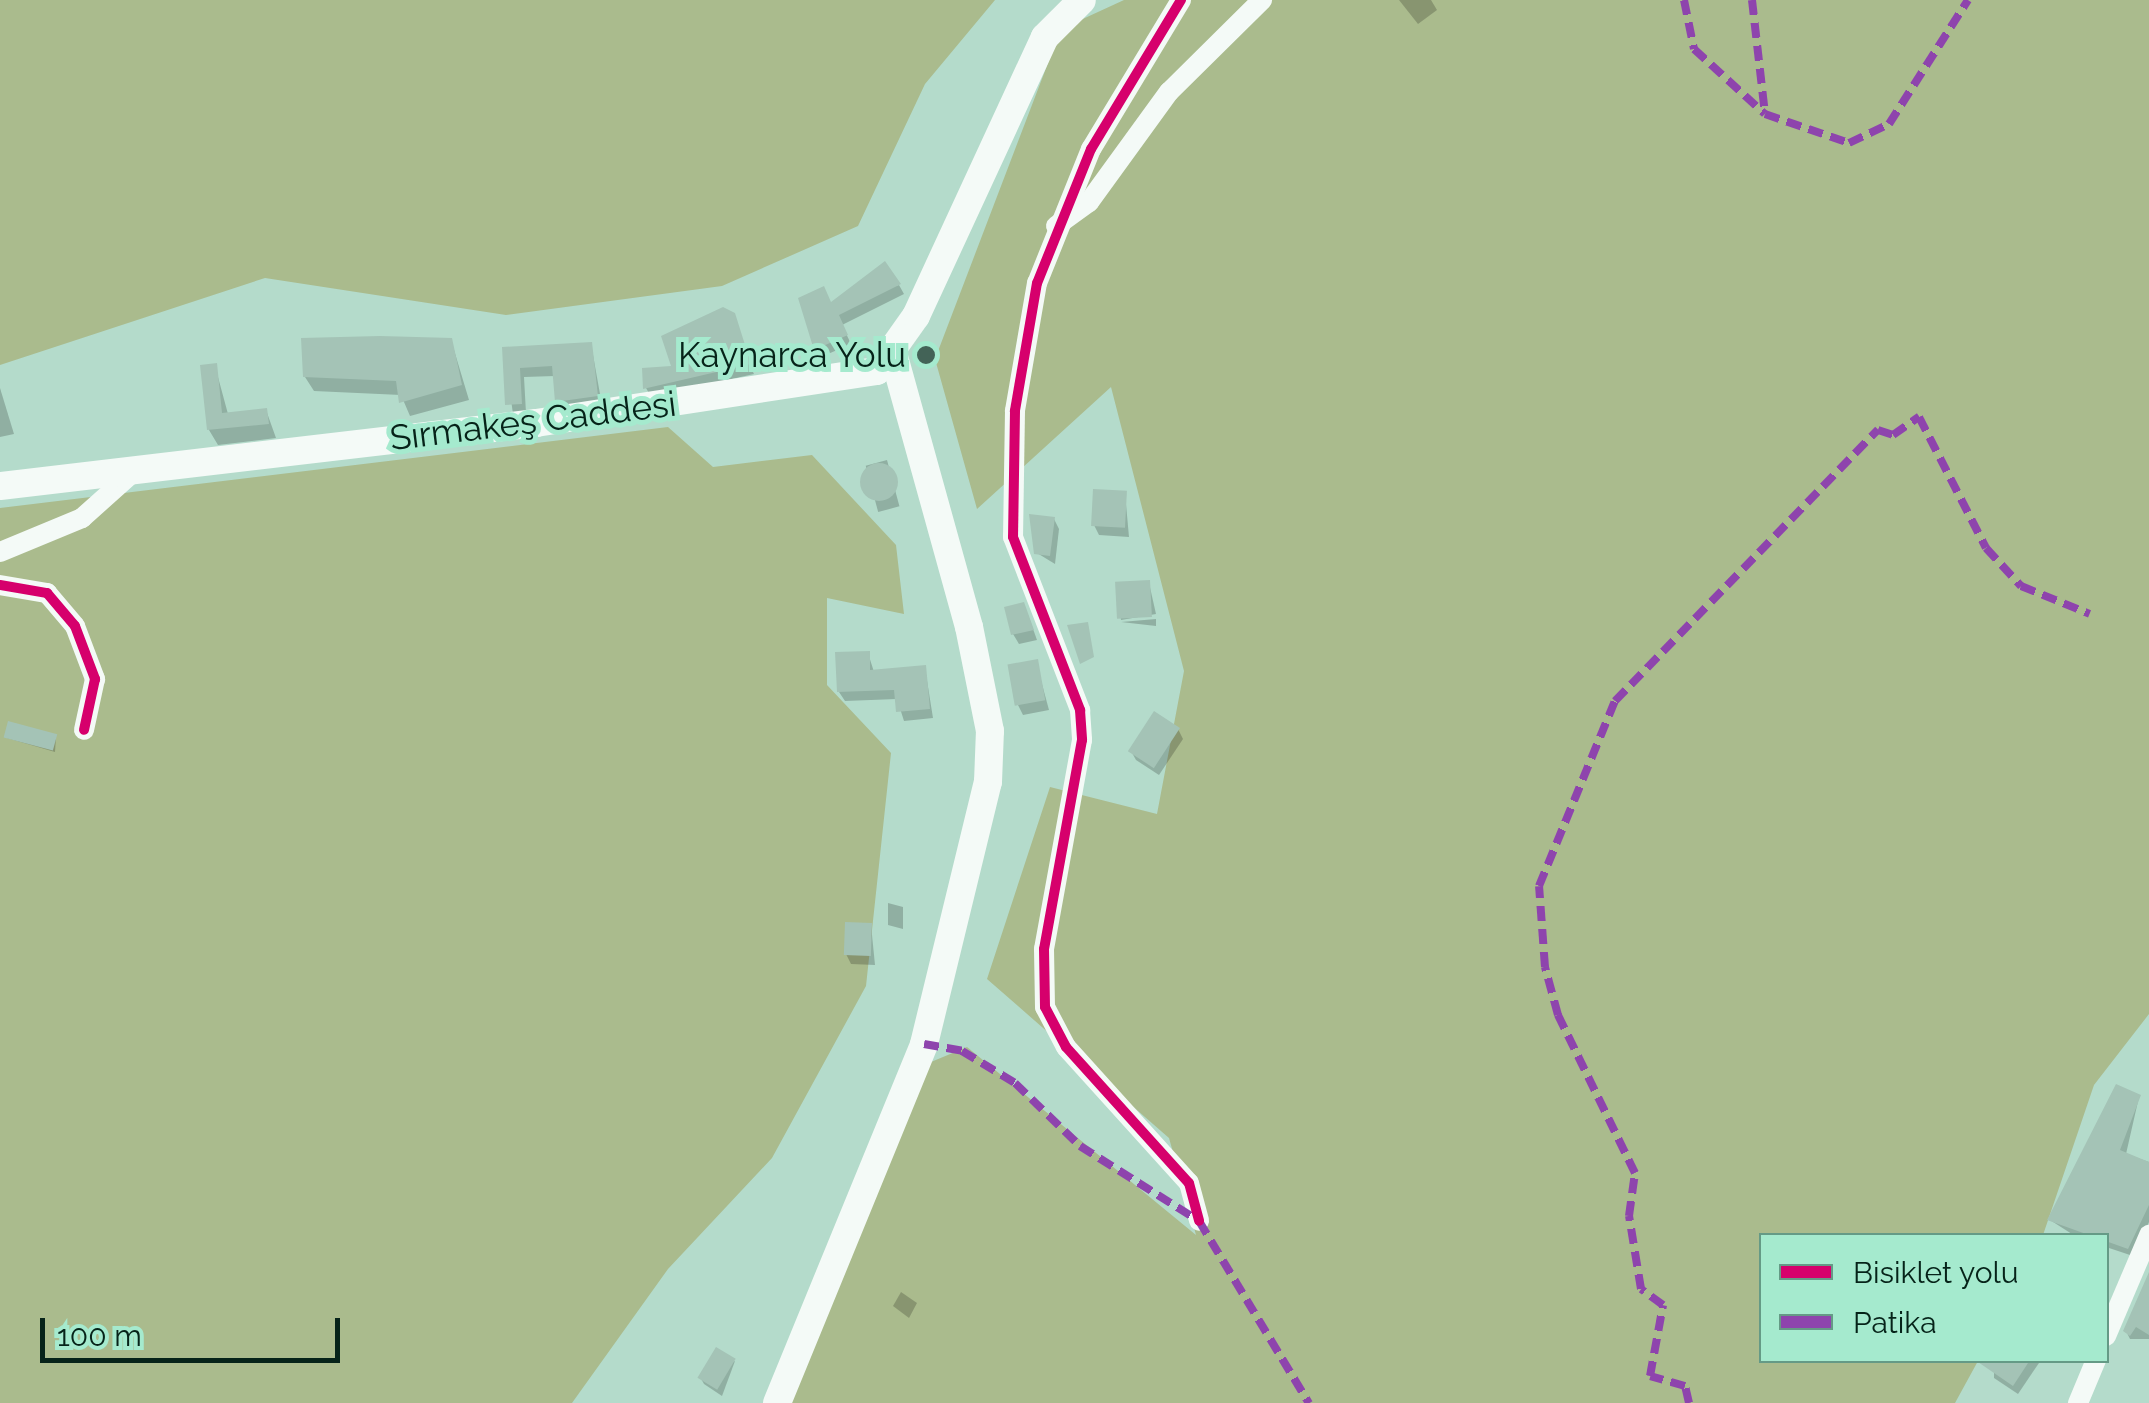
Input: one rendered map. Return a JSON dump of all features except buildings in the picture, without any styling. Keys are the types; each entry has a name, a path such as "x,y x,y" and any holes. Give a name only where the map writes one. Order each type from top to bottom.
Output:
{"main road":[{"path":"777,1403 924,1044 990,770 969,628 894,358 1045,37 1082,0"},
{"name":"Sırmakeş Caddesi","path":"0,486 738,396 857,378 894,358"}],"street":[{"path":"1181,0 1056,226 1028,312 1014,448 1013,538 1080,710 1082,740 1044,949 1045,1007 1066,1047 1189,1183 1199,1220"},
{"path":"1056,226 1089,202 1169,92 1262,0"},
{"path":"0,552 82,518 139,467"},
{"path":"0,585 48,593 76,626 95,678 84,730"},
{"path":"2109,1329 2149,1234"},
{"path":"2078,1403 2095,1363"}],"green space":[{"path":"0,0 995,0 925,84 858,226 722,286 506,315 265,278 0,365"},
{"path":"1124,0 2149,0 2149,1014 2094,1085 2044,1233 1759,1233 1759,1363 1977,1363 1955,1403 788,1403 931,1062 967,1047 1196,1235 1169,1138 987,979 1050,787 1157,814 1184,671 1111,387 977,509 935,359 1061,29"},
{"path":"668,427 713,467 812,455 896,545 904,614 827,598 827,685 891,753 866,986 772,1158 668,1269 572,1403 0,1403 0,508"}],"marked path":[{"path":"1684,0 1694,49 1765,114"},
{"path":"1752,0 1765,114 1849,143 1889,124 1968,0"},
{"path":"1689,1403 1685,1386 1650,1376 1663,1305 1641,1289 1629,1216 1635,1173 1558,1015 1545,967 1539,886 1615,701 1878,430 1893,435 1919,417 1986,548 2021,586 2090,614"},
{"path":"924,1044 962,1051 1015,1083 1080,1146 1199,1221 1309,1403"}],"cycle path":[{"path":"1181,0 1091,149 1037,283 1015,411 1013,537 1080,710 1082,740 1044,949 1045,1007 1066,1047 1189,1183 1199,1221"},
{"path":"0,585 47,593 75,626 95,679 84,730"}],"place":[{"name":"Kaynarca Yolu","path":"926,355"}]}
